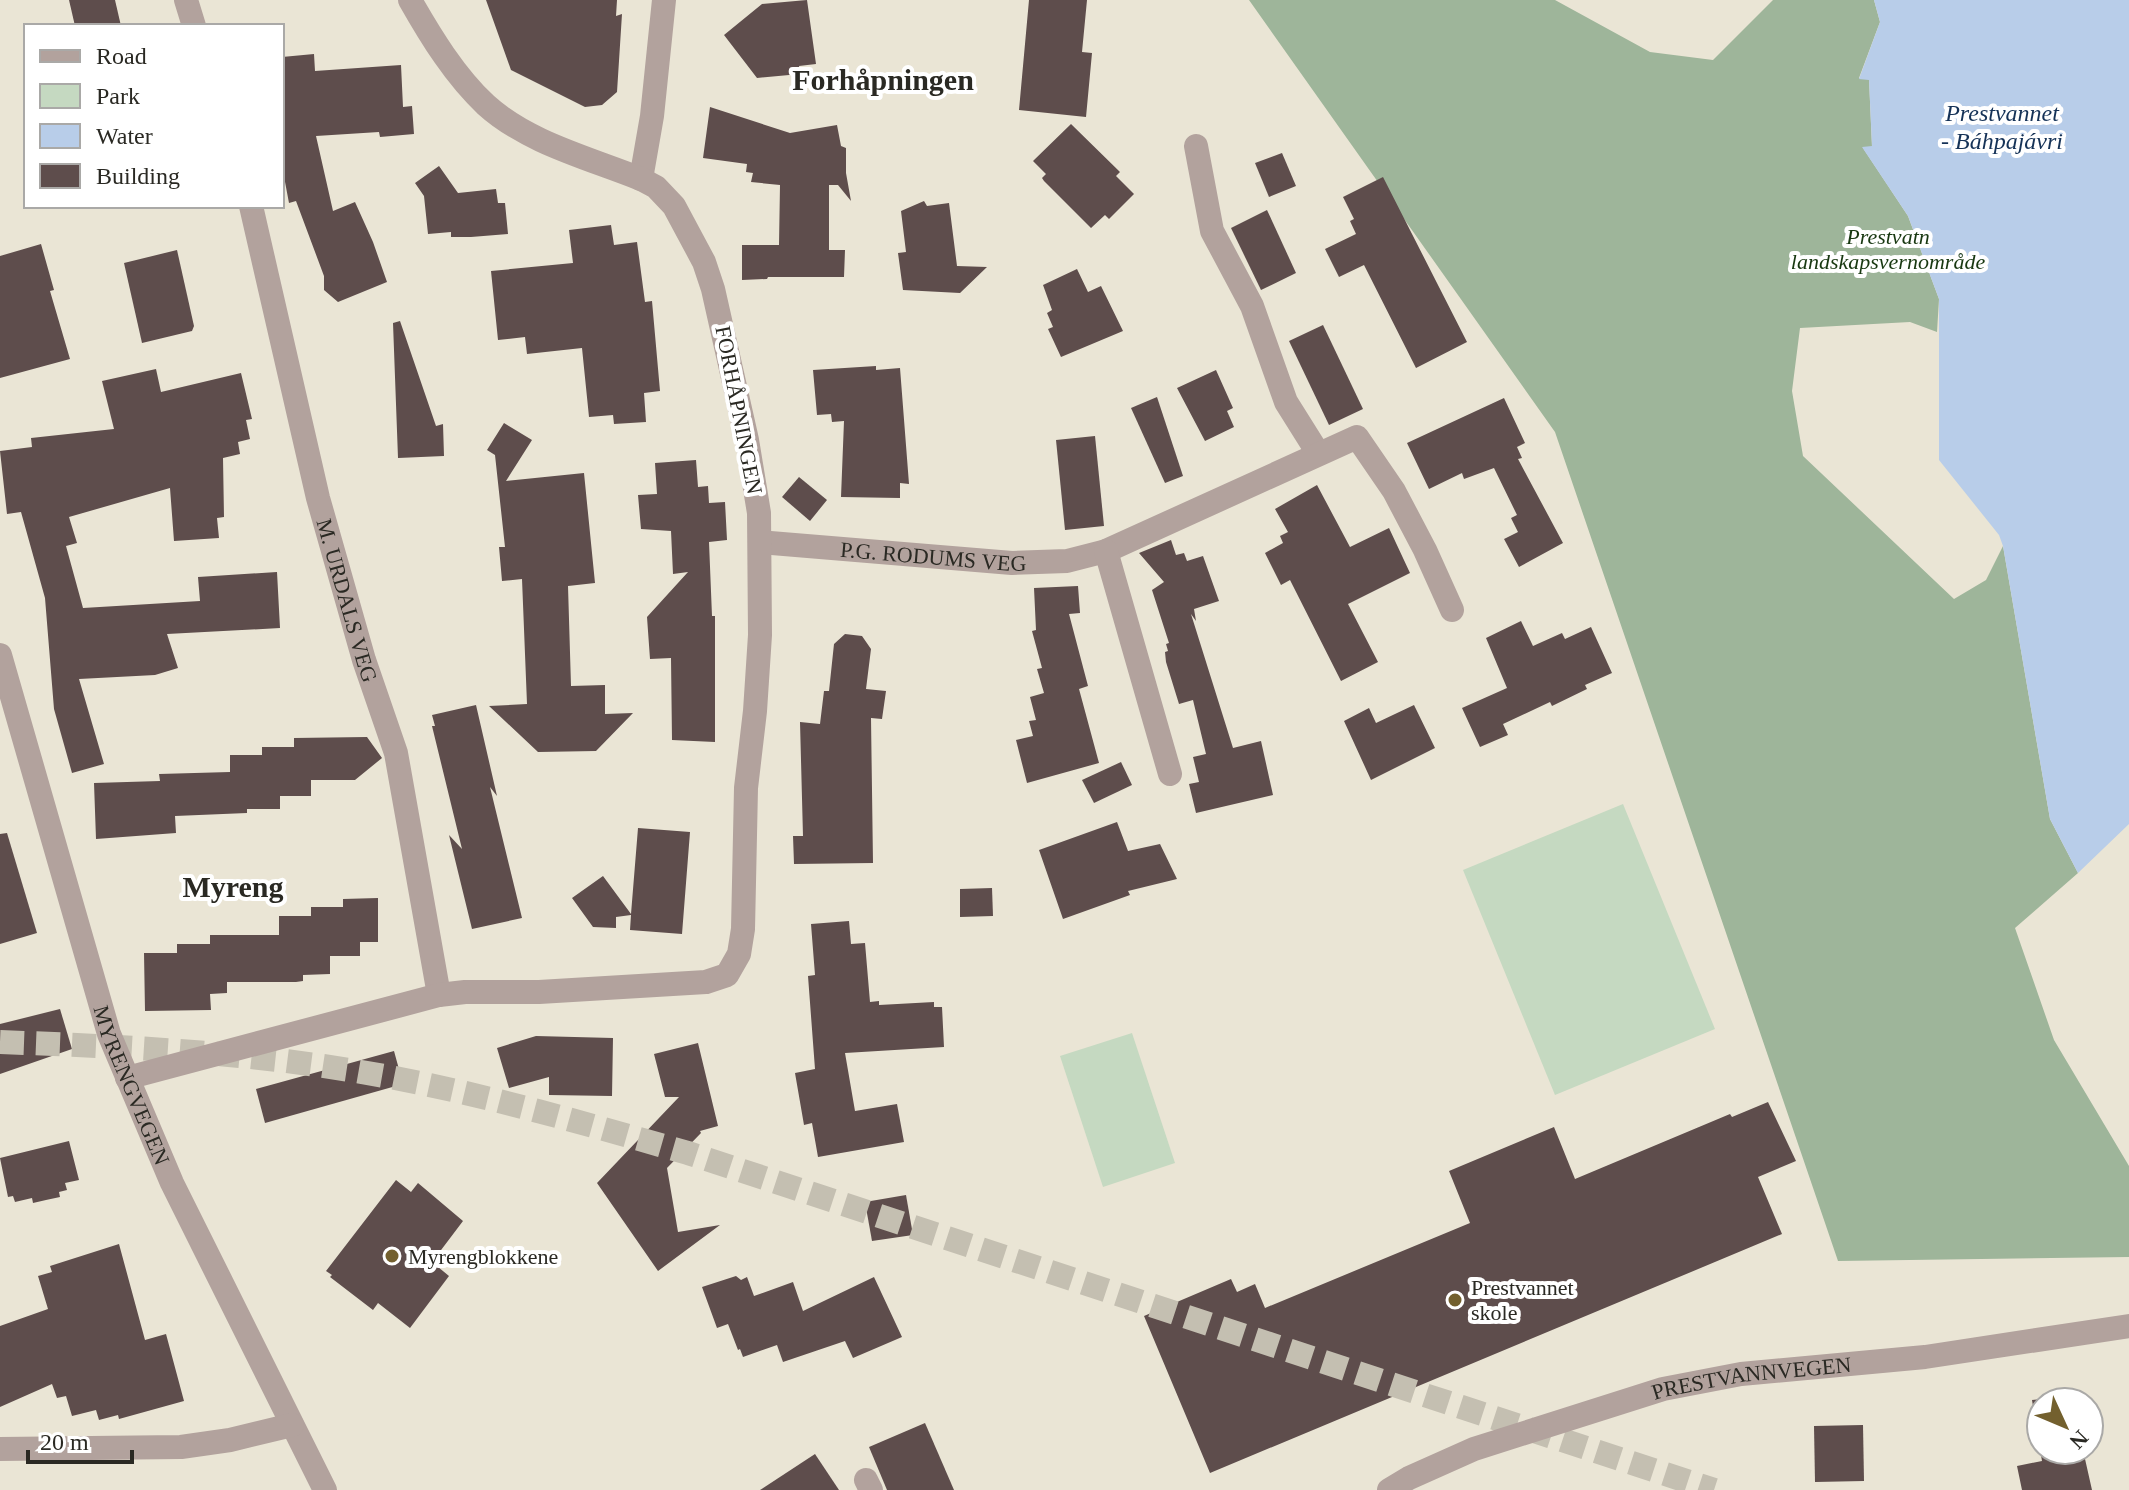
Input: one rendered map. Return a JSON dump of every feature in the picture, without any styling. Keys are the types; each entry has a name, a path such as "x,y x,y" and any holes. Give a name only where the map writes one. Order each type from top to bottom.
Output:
{"street":[{"path":"186,0 193,24"},
{"name":"FORHÅPNINGEN","path":"410,0 444,54 487,106 532,135 656,187 674,206 704,262 713,289 747,440 759,513 760,542 760,635 746,788 743,929 739,954 733,967 727,975 706,982 439,995"},
{"path":"641,179 652,116 664,0"},
{"path":"1196,146 1212,231 1252,306 1286,402 1318,453"},
{"name":"M. URDALS VEG","path":"251,208 318,498 364,660 396,753 439,995"},
{"name":"P.G. RODUMS VEG","path":"760,542 1012,563 1067,561 1106,551 1357,437 1394,491 1452,610"},
{"path":"1106,551 1170,774"},
{"name":"MYRENGVEGEN","path":"0,655 91,980 127,1078 172,1183 325,1490"},
{"path":"127,1078 439,995"},
{"name":"PRESTVANNVEGEN","path":"1389,1490 1474,1449 1663,1389 1741,1374 1925,1357 2129,1326"},
{"path":"0,1449 181,1447 230,1440 292,1425"}],"green space":[{"name":"Prestvatn landskapsvernområde","path":"1249,0 1555,0 1650,52 1713,60 1773,0 1874,0 1880,22 1859,78 1869,79 1872,147 1863,148 1908,216 1939,299 1937,332 1910,322 1800,328 1792,391 1803,456 1954,599 1986,580 2003,546 2050,819 2078,873 2015,928 2054,1040 2129,1166 2129,1257 1838,1261 1555,432"},
{"path":"1623,804 1715,1029 1555,1095 1463,870"},
{"path":"1132,1033 1175,1163 1103,1187 1060,1056"}],"water":[{"name":"Prestvannet - Báhpajávri","path":"1874,0 2129,0 2129,824 2078,873 2050,819 2003,546 1999,535 1939,460 1939,299 1908,216 1862,147 1872,146 1869,80 1859,79 1880,22"}],"building":[{"path":"69,0 115,0 121,24 75,24"},
{"path":"486,0 617,0 616,16 622,14 617,92 602,105 585,107 511,70"},
{"path":"807,0 816,64 799,66 800,74 757,78 724,35 762,4"},
{"path":"1029,0 1087,0 1082,52 1092,53 1086,117 1019,110"},
{"path":"314,54 315,71 401,65 403,107 412,106 414,134 380,137 379,132 316,136 333,211 355,202 387,282 338,302 324,290 324,276 296,201 289,203 284,177 284,57"},
{"path":"710,107 790,133 837,125 841,146 846,148 851,201 838,185 829,185 829,250 845,250 844,277 742,280 742,245 779,245 780,185 751,182 753,173 746,172 747,164 703,158"},
{"path":"1071,124 1120,172 1116,176 1134,194 1109,219 1105,215 1091,228 1044,181 1042,178 1046,174 1033,161"},
{"path":"1282,153 1296,186 1269,197 1255,163"},
{"path":"439,166 458,193 496,189 498,203 505,203 508,234 451,237 451,232 428,234 424,196 415,183"},
{"path":"1383,177 1467,342 1416,368 1364,265 1339,277 1325,249 1356,234 1350,221 1354,219 1343,197"},
{"path":"924,201 927,206 949,203 957,266 987,267 960,293 903,290 898,253 906,252 901,211"},
{"path":"1267,210 1296,273 1261,290 1231,228"},
{"path":"611,225 614,245 637,242 645,302 652,301 660,391 644,393 646,422 614,424 613,415 589,417 582,348 527,354 525,337 498,340 491,271 573,263 569,230"},
{"path":"41,244 54,290 50,291 70,359 0,378 0,256"},
{"path":"177,250 194,326 192,331 142,343 124,263"},
{"path":"1077,269 1088,292 1101,286 1123,331 1061,357 1048,329 1053,327 1047,313 1052,310 1043,285"},
{"path":"400,321 436,426 443,424 444,456 398,458 393,323"},
{"path":"1323,325 1363,409 1329,425 1289,341"},
{"path":"876,366 876,370 900,368 909,484 900,483 900,498 841,497 844,421 832,422 831,414 817,415 813,370"},
{"path":"156,369 161,392 241,373 252,419 246,420 250,439 238,442 240,454 223,458 224,517 217,518 219,538 174,541 170,488 69,517 77,543 66,546 83,608 200,601 198,577 277,572 280,628 167,634 178,668 155,675 79,679 104,764 72,773 54,709 45,598 21,512 7,514 0,451 32,447 31,438 114,429 102,381"},
{"path":"1216,370 1233,408 1227,411 1234,427 1205,441 1177,388"},
{"path":"1157,397 1183,476 1165,483 1131,408"},
{"path":"1504,398 1525,443 1517,447 1522,458 1518,459 1563,543 1519,567 1504,539 1518,532 1511,518 1517,515 1494,468 1464,479 1462,473 1429,489 1407,443"},
{"path":"504,423 532,440 506,481 584,473 595,583 568,586 571,686 605,685 605,714 633,713 596,751 538,752 489,706 527,704 522,579 502,581 499,547 505,547 495,455 487,450"},
{"path":"1095,436 1104,526 1065,530 1056,440"},
{"path":"696,460 698,487 708,486 709,503 725,502 727,540 709,542 712,616 715,616 715,742 672,740 671,658 650,659 647,617 688,572 673,574 671,531 641,529 638,495 657,494 655,463"},
{"path":"799,477 827,500 810,521 782,497"},
{"path":"1317,485 1350,547 1389,528 1410,573 1348,604 1378,662 1341,681 1290,580 1281,585 1265,553 1283,543 1280,536 1288,532 1275,509"},
{"path":"1171,540 1176,555 1184,553 1187,561 1203,556 1219,601 1194,609 1196,621 1191,614 1233,748 1261,741 1273,795 1196,813 1189,784 1199,782 1193,757 1206,754 1193,700 1179,704 1166,662 1166,644 1169,643 1152,590 1164,582 1139,553"},
{"path":"1078,586 1080,613 1069,614 1088,686 1079,689 1099,763 1027,783 1016,740 1033,736 1029,721 1036,720 1030,697 1044,693 1037,669 1042,668 1032,631 1036,630 1034,588"},
{"path":"1521,621 1533,646 1562,633 1565,639 1591,627 1612,673 1585,685 1587,689 1552,706 1550,702 1503,724 1508,735 1480,747 1462,708 1507,688 1486,638"},
{"path":"845,634 862,636 871,649 866,689 886,691 882,719 871,718 873,863 794,864 793,836 803,836 800,722 820,724 824,691 829,691 834,644"},
{"path":"476,705 497,796 490,787 522,918 472,929 449,835 462,849 432,726 435,726 432,715"},
{"path":"1414,705 1435,748 1371,780 1344,721 1369,708 1376,723"},
{"path":"367,737 382,758 355,780 311,780 311,796 280,796 280,809 175,816 176,833 96,839 94,783 160,781 159,774 230,772 230,755 262,755 262,747 294,747 294,738"},
{"path":"1121,762 1132,785 1094,803 1082,780"},
{"path":"1117,822 1128,851 1160,844 1177,879 1128,891 1130,895 1063,919 1039,850"},
{"path":"638,828 690,832 682,934 630,930 631,915 616,917 616,928 593,927 572,898 603,876 631,914"},
{"path":"7,833 37,933 0,944 0,834"},
{"path":"992,888 993,916 960,917 960,889"},
{"path":"378,898 378,942 360,942 360,956 330,956 330,974 303,975 303,981 296,982 227,982 227,993 210,994 211,1010 145,1011 144,953 177,953 177,944 210,944 210,935 279,935 279,916 311,916 311,907 343,907 343,899"},
{"path":"849,921 851,944 865,943 870,1002 879,1001 879,1005 934,1002 934,1007 942,1007 944,1047 845,1053 855,1111 897,1104 904,1142 818,1157 812,1123 804,1125 795,1073 815,1069 808,976 815,975 811,924"},
{"path":"60,1009 72,1049 0,1074 0,1024"},
{"path":"536,1036 613,1038 612,1096 549,1095 549,1077 509,1088 497,1048"},
{"path":"698,1043 718,1126 700,1131 667,1168 678,1232 720,1225 658,1271 597,1183 679,1097 665,1097 654,1054"},
{"path":"394,1051 403,1084 265,1123 256,1089"},
{"name":"Prestvannet skole","path":"1768,1102 1796,1161 1758,1177 1782,1234 1210,1473 1144,1316 1231,1279 1237,1292 1255,1284 1265,1308 1470,1223 1449,1171 1554,1127 1575,1179 1730,1114 1732,1117"},
{"path":"69,1141 79,1180 65,1183 67,1190 59,1192 60,1197 33,1203 32,1198 15,1202 13,1196 8,1197 0,1158"},
{"name":"Myrengblokkene","path":"396,1180 411,1192 418,1183 463,1221 432,1262 449,1276 410,1328 378,1303 373,1310 326,1271"},
{"path":"906,1195 913,1235 872,1241 865,1202"},
{"path":"119,1244 145,1340 166,1334 184,1401 119,1419 118,1415 99,1420 96,1410 72,1416 66,1396 57,1398 52,1384 0,1407 0,1326 48,1309 38,1276 52,1272 50,1266"},
{"path":"736,1276 741,1280 747,1277 754,1296 793,1282 803,1311 874,1277 902,1337 853,1358 845,1341 783,1362 777,1345 743,1357 728,1324 717,1328 702,1287"},
{"path":"925,1423 954,1490 887,1490 869,1447"},
{"path":"1863,1425 1864,1481 1815,1482 1814,1426"},
{"path":"815,1454 839,1490 760,1490"},
{"path":"2017,1466 2087,1466 2092,1490 2022,1490"}],"tunnel":[{"path":"0,1042 153,1049 304,1063 405,1080 547,1114 688,1153 1714,1490"}],"place":[{"name":"Myrengblokkene","path":"392,1256"},
{"name":"Prestvannet skole","path":"1455,1300"}],"district":[{"name":"Forhåpningen","path":"883,79"},
{"name":"Myreng","path":"233,886"}]}
